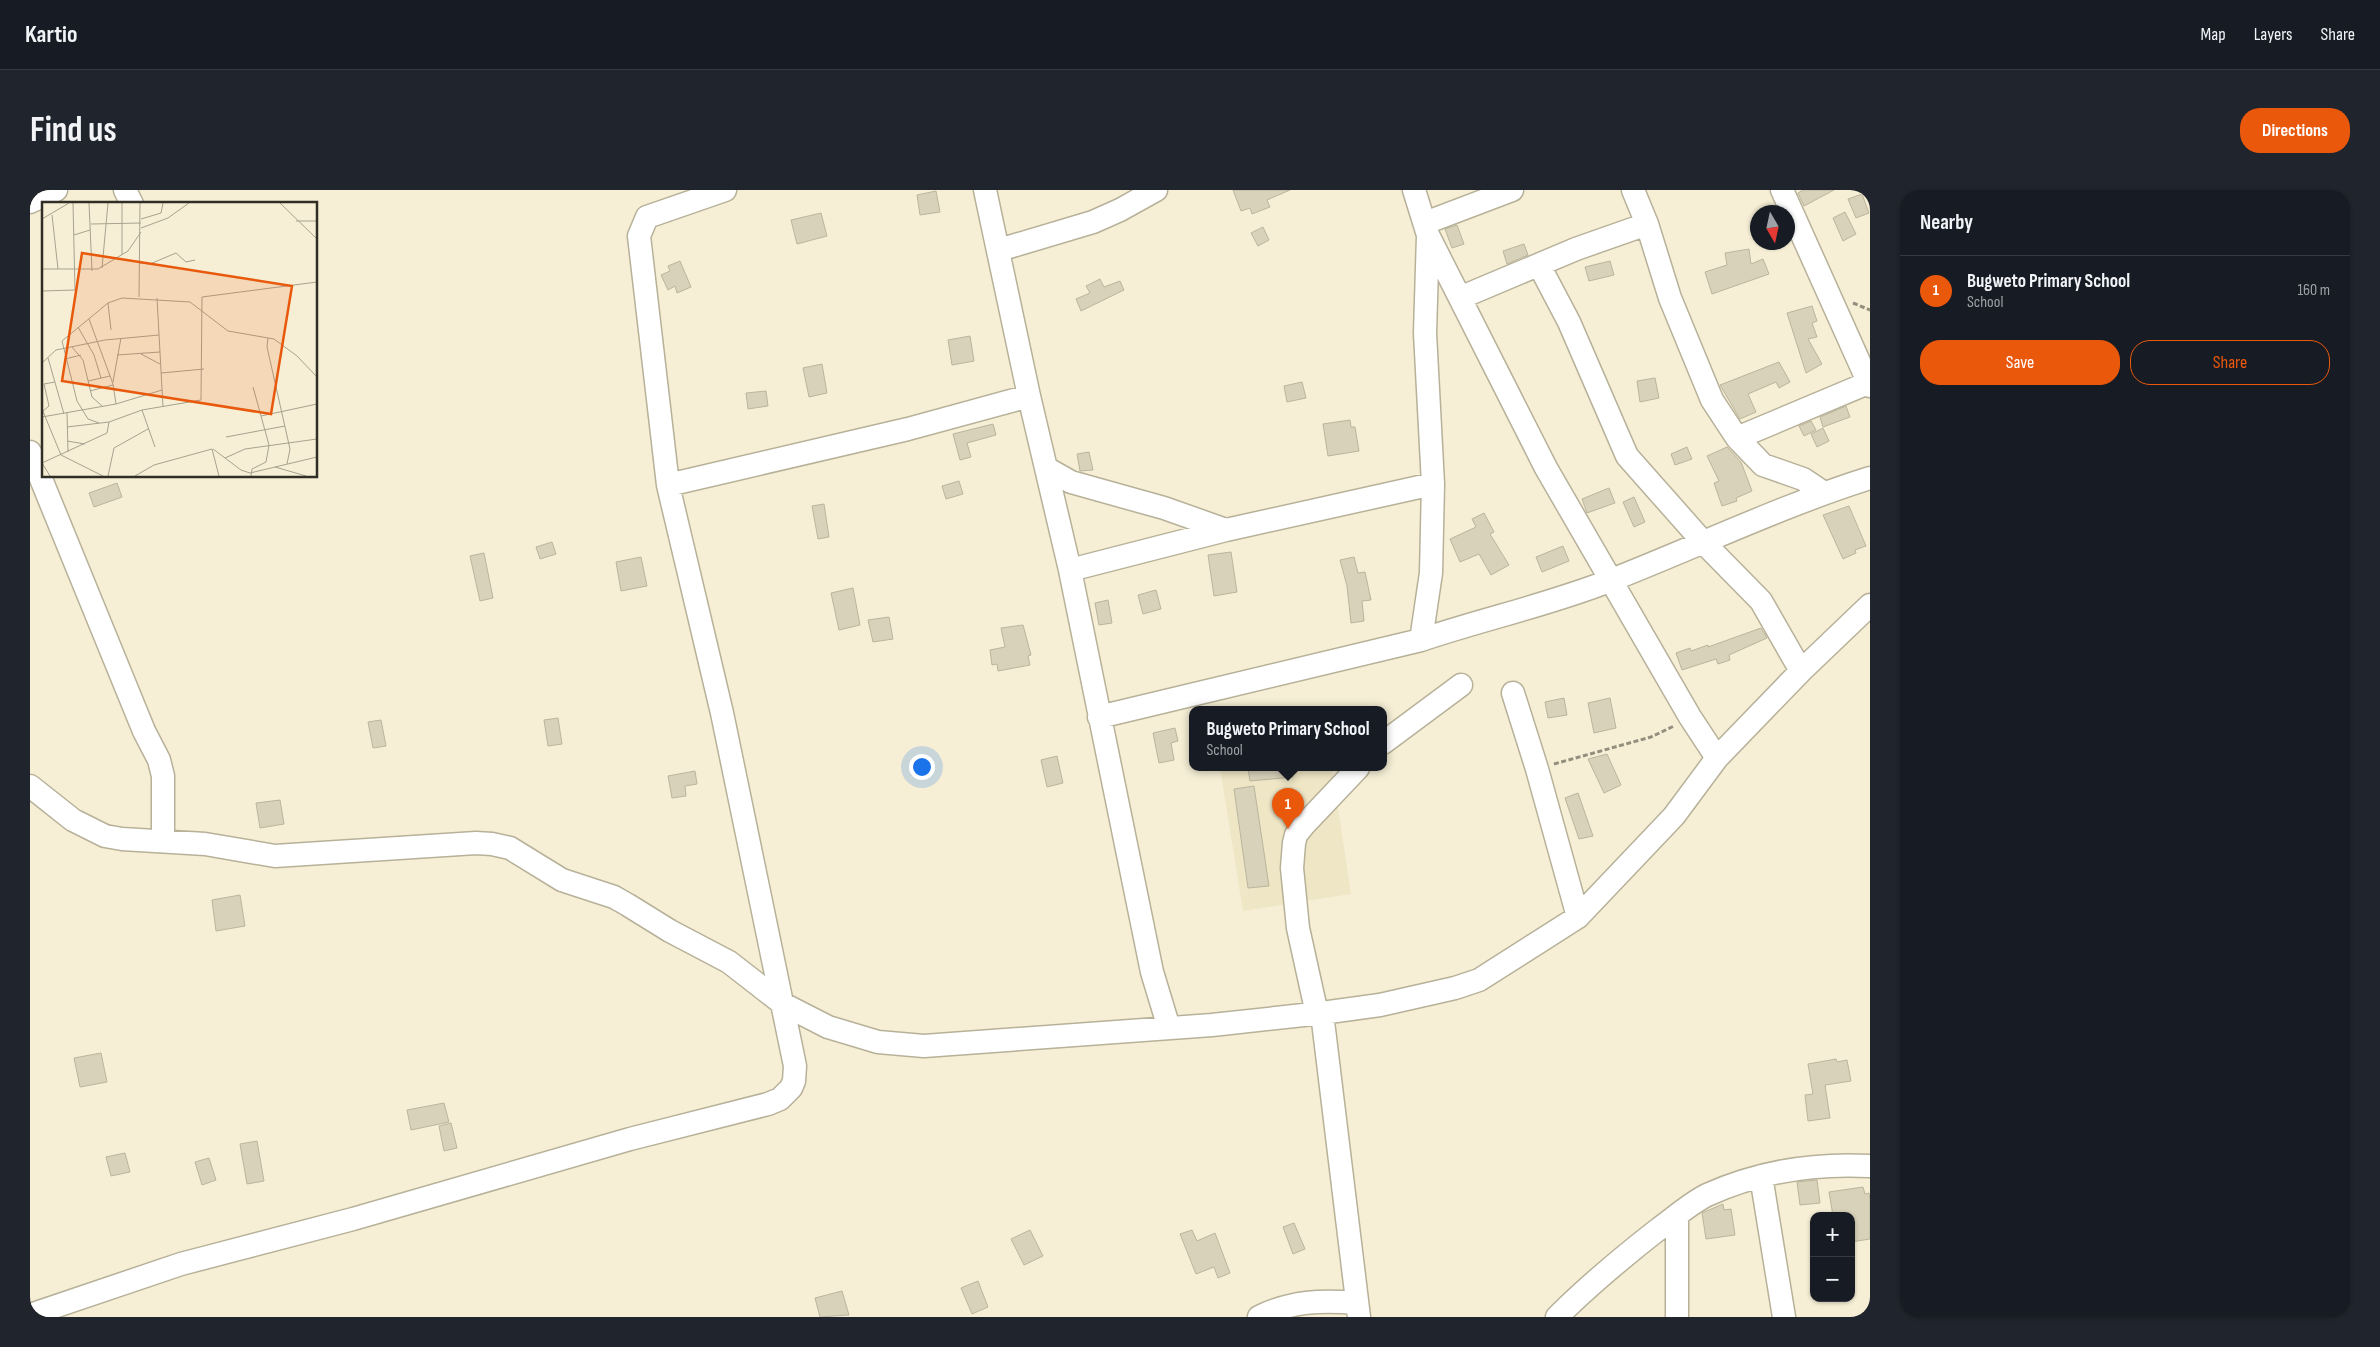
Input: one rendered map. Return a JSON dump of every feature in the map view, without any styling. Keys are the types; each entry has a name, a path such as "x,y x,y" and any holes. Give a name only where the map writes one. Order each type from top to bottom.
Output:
{"street":[{"path":"30,202 56,190"},
{"path":"125,190 131,202"},
{"path":"30,1314 182,1264 354,1219 630,1139 780,1099 791,1088 794,1080 795,1066 783,1004 722,713 668,485 639,236 647,218 725,190"},
{"path":"985,190 1029,396 1070,570 1152,972 1169,1028"},
{"path":"999,250 1093,222 1156,190"},
{"path":"1414,190 1427,229 1546,468 1690,717 1717,758"},
{"path":"1427,229 1512,190"},
{"path":"1632,190 1647,224 1670,298 1701,378 1712,400 1737,438 1763,465 1803,479 1824,493"},
{"path":"1737,438 1869,385 1782,190"},
{"path":"1462,297 1576,249 1647,224"},
{"path":"1421,640 1431,573 1433,484 1425,333 1427,229"},
{"path":"1539,265 1569,322 1627,456 1704,543 1761,601 1801,671"},
{"path":"668,485 908,429 1029,396"},
{"path":"30,452 144,731 159,760 164,791 163,841"},
{"path":"1046,468 1071,482 1164,508 1226,530"},
{"path":"1099,717 1421,640 1473,623 1554,601 1704,543 1824,493 1870,478"},
{"path":"1070,570 1226,530 1433,484"},
{"path":"30,786 73,820 105,836 122,839 205,844 275,856 476,843 510,848 562,880 614,897 729,962 783,1004 828,1027 878,1042 903,1046 1169,1028 1320,1014 1380,1005 1479,980 1578,917 1674,816 1717,758 1801,671 1870,605"},
{"path":"1387,740 1461,685"},
{"path":"1513,693 1537,769 1578,917"},
{"path":"1259,1317 1282,1306 1325,1300 1358,1310 1320,1014 1298,928 1292,868 1296,835 1355,771"},
{"path":"1557,1317 1601,1276 1676,1216 1706,1196 1761,1176 1791,1169 1844,1165 1870,1166"},
{"path":"1761,1176 1784,1317"},
{"path":"1676,1216 1677,1317"}],"path":[{"path":"1537,769 1651,736 1690,717"}],"shaded area":[{"path":"1220,771 1332,771 1351,894 1243,911"}],"building":[{"path":"1233,190 1290,190 1267,200 1270,207 1252,214 1250,208 1241,211"},
{"path":"1803,190 1834,190 1804,206 1798,193"},
{"path":"936,191 940,212 920,215 917,195"},
{"path":"1862,194 1869,213 1856,218 1848,199"},
{"path":"1845,212 1856,234 1843,241 1833,218"},
{"path":"821,213 827,236 797,244 791,220"},
{"path":"1457,225 1464,244 1452,248 1445,229"},
{"path":"1263,227 1269,240 1258,246 1251,233"},
{"path":"1524,244 1528,255 1507,264 1503,251"},
{"path":"1749,249 1751,264 1763,259 1769,274 1712,294 1705,272 1727,265 1725,253"},
{"path":"680,261 691,287 677,293 675,286 668,290 661,275 670,271 668,266"},
{"path":"1610,261 1614,275 1589,281 1585,267"},
{"path":"1100,279 1104,287 1120,281 1124,290 1081,311 1076,299 1090,293 1086,286"},
{"path":"1812,306 1817,321 1812,323 1817,337 1808,339 1822,364 1806,373 1787,313"},
{"path":"970,336 974,361 952,365 948,340"},
{"path":"1779,362 1790,382 1779,388 1776,382 1748,394 1756,412 1740,419 1720,385"},
{"path":"822,364 827,393 809,397 803,368"},
{"path":"1655,378 1659,398 1640,402 1637,381"},
{"path":"1302,382 1306,398 1287,402 1284,386"},
{"path":"766,391 768,406 748,409 746,393"},
{"path":"1846,406 1850,417 1823,427 1820,417"},
{"path":"1350,420 1351,427 1355,427 1359,451 1328,456 1323,424"},
{"path":"1811,421 1816,430 1804,436 1799,426"},
{"path":"993,424 996,435 967,443 971,457 960,460 953,434"},
{"path":"1823,428 1829,441 1817,447 1811,434"},
{"path":"1687,447 1692,459 1675,465 1671,454"},
{"path":"1727,447 1741,462 1752,491 1736,498 1737,501 1722,506 1714,483 1719,481 1707,456"},
{"path":"1089,452 1093,470 1080,471 1077,454"},
{"path":"959,481 963,494 946,499 942,486"},
{"path":"117,483 122,497 94,507 89,493"},
{"path":"1609,488 1615,503 1587,513 1582,499"},
{"path":"1634,497 1645,522 1634,527 1623,502"},
{"path":"824,504 829,537 818,539 812,506"},
{"path":"1849,506 1866,546 1855,550 1856,553 1843,559 1823,515"},
{"path":"1484,513 1494,532 1490,534 1509,565 1491,575 1479,554 1460,562 1450,539 1476,527 1472,519"},
{"path":"552,542 556,554 540,559 536,547"},
{"path":"1563,546 1569,561 1542,572 1536,557"},
{"path":"1231,552 1237,592 1214,596 1208,555"},
{"path":"484,553 493,598 480,601 470,556"},
{"path":"641,557 647,586 621,591 616,562"},
{"path":"1354,557 1358,573 1365,572 1371,600 1362,601 1364,621 1351,623 1347,586 1340,560"},
{"path":"853,588 860,625 839,630 831,593"},
{"path":"1156,590 1161,609 1143,614 1138,595"},
{"path":"1108,600 1112,623 1099,625 1095,603"},
{"path":"889,617 893,639 873,642 868,620"},
{"path":"1023,625 1031,655 1028,656 1030,665 998,671 997,664 992,665 990,650 1005,647 1001,628"},
{"path":"1761,628 1767,638 1729,655 1730,660 1718,664 1716,659 1682,670 1676,653 1690,648 1691,651 1708,645 1708,647"},
{"path":"1564,698 1567,715 1548,718 1545,702"},
{"path":"1610,698 1616,728 1594,733 1588,703"},
{"path":"558,718 562,744 548,746 544,720"},
{"path":"381,720 386,746 373,748 368,722"},
{"path":"1175,728 1178,741 1171,743 1174,760 1159,763 1153,733"},
{"path":"1607,754 1621,785 1604,793 1588,759"},
{"path":"1057,756 1063,783 1047,787 1041,760"},
{"path":"695,771 697,784 685,786 686,796 672,798 668,776"},
{"path":"1248,771 1292,771 1293,777 1250,781"},
{"path":"1254,786 1269,886 1248,888 1234,789"},
{"path":"1578,793 1593,836 1579,839 1565,798"},
{"path":"280,800 284,824 260,828 256,803"},
{"path":"240,895 245,926 216,931 212,900"},
{"path":"101,1053 107,1082 80,1087 74,1058"},
{"path":"1836,1059 1837,1062 1847,1060 1851,1081 1825,1085 1830,1118 1808,1121 1805,1095 1813,1094 1808,1064"},
{"path":"444,1103 449,1122 411,1130 407,1110"},
{"path":"451,1123 457,1148 444,1151 439,1126"},
{"path":"257,1141 264,1181 247,1184 240,1144"},
{"path":"125,1153 130,1172 111,1176 106,1157"},
{"path":"209,1158 216,1180 202,1185 195,1162"},
{"path":"1817,1180 1820,1203 1800,1205 1797,1182"},
{"path":"1863,1187 1865,1194 1869,1193 1870,1239 1855,1241 1855,1212 1832,1212 1829,1192"},
{"path":"1723,1204 1724,1210 1731,1209 1735,1235 1706,1239 1702,1213"},
{"path":"1294,1223 1305,1249 1293,1254 1283,1227"},
{"path":"1030,1230 1043,1256 1024,1265 1011,1239"},
{"path":"1192,1230 1197,1241 1215,1233 1230,1273 1218,1278 1214,1267 1196,1274 1180,1234"},
{"path":"978,1281 988,1307 972,1314 961,1288"},
{"path":"842,1291 849,1315 820,1317 815,1298"}],"place":[{"name":"Bugweto Primary School","path":"1288,829"}]}
